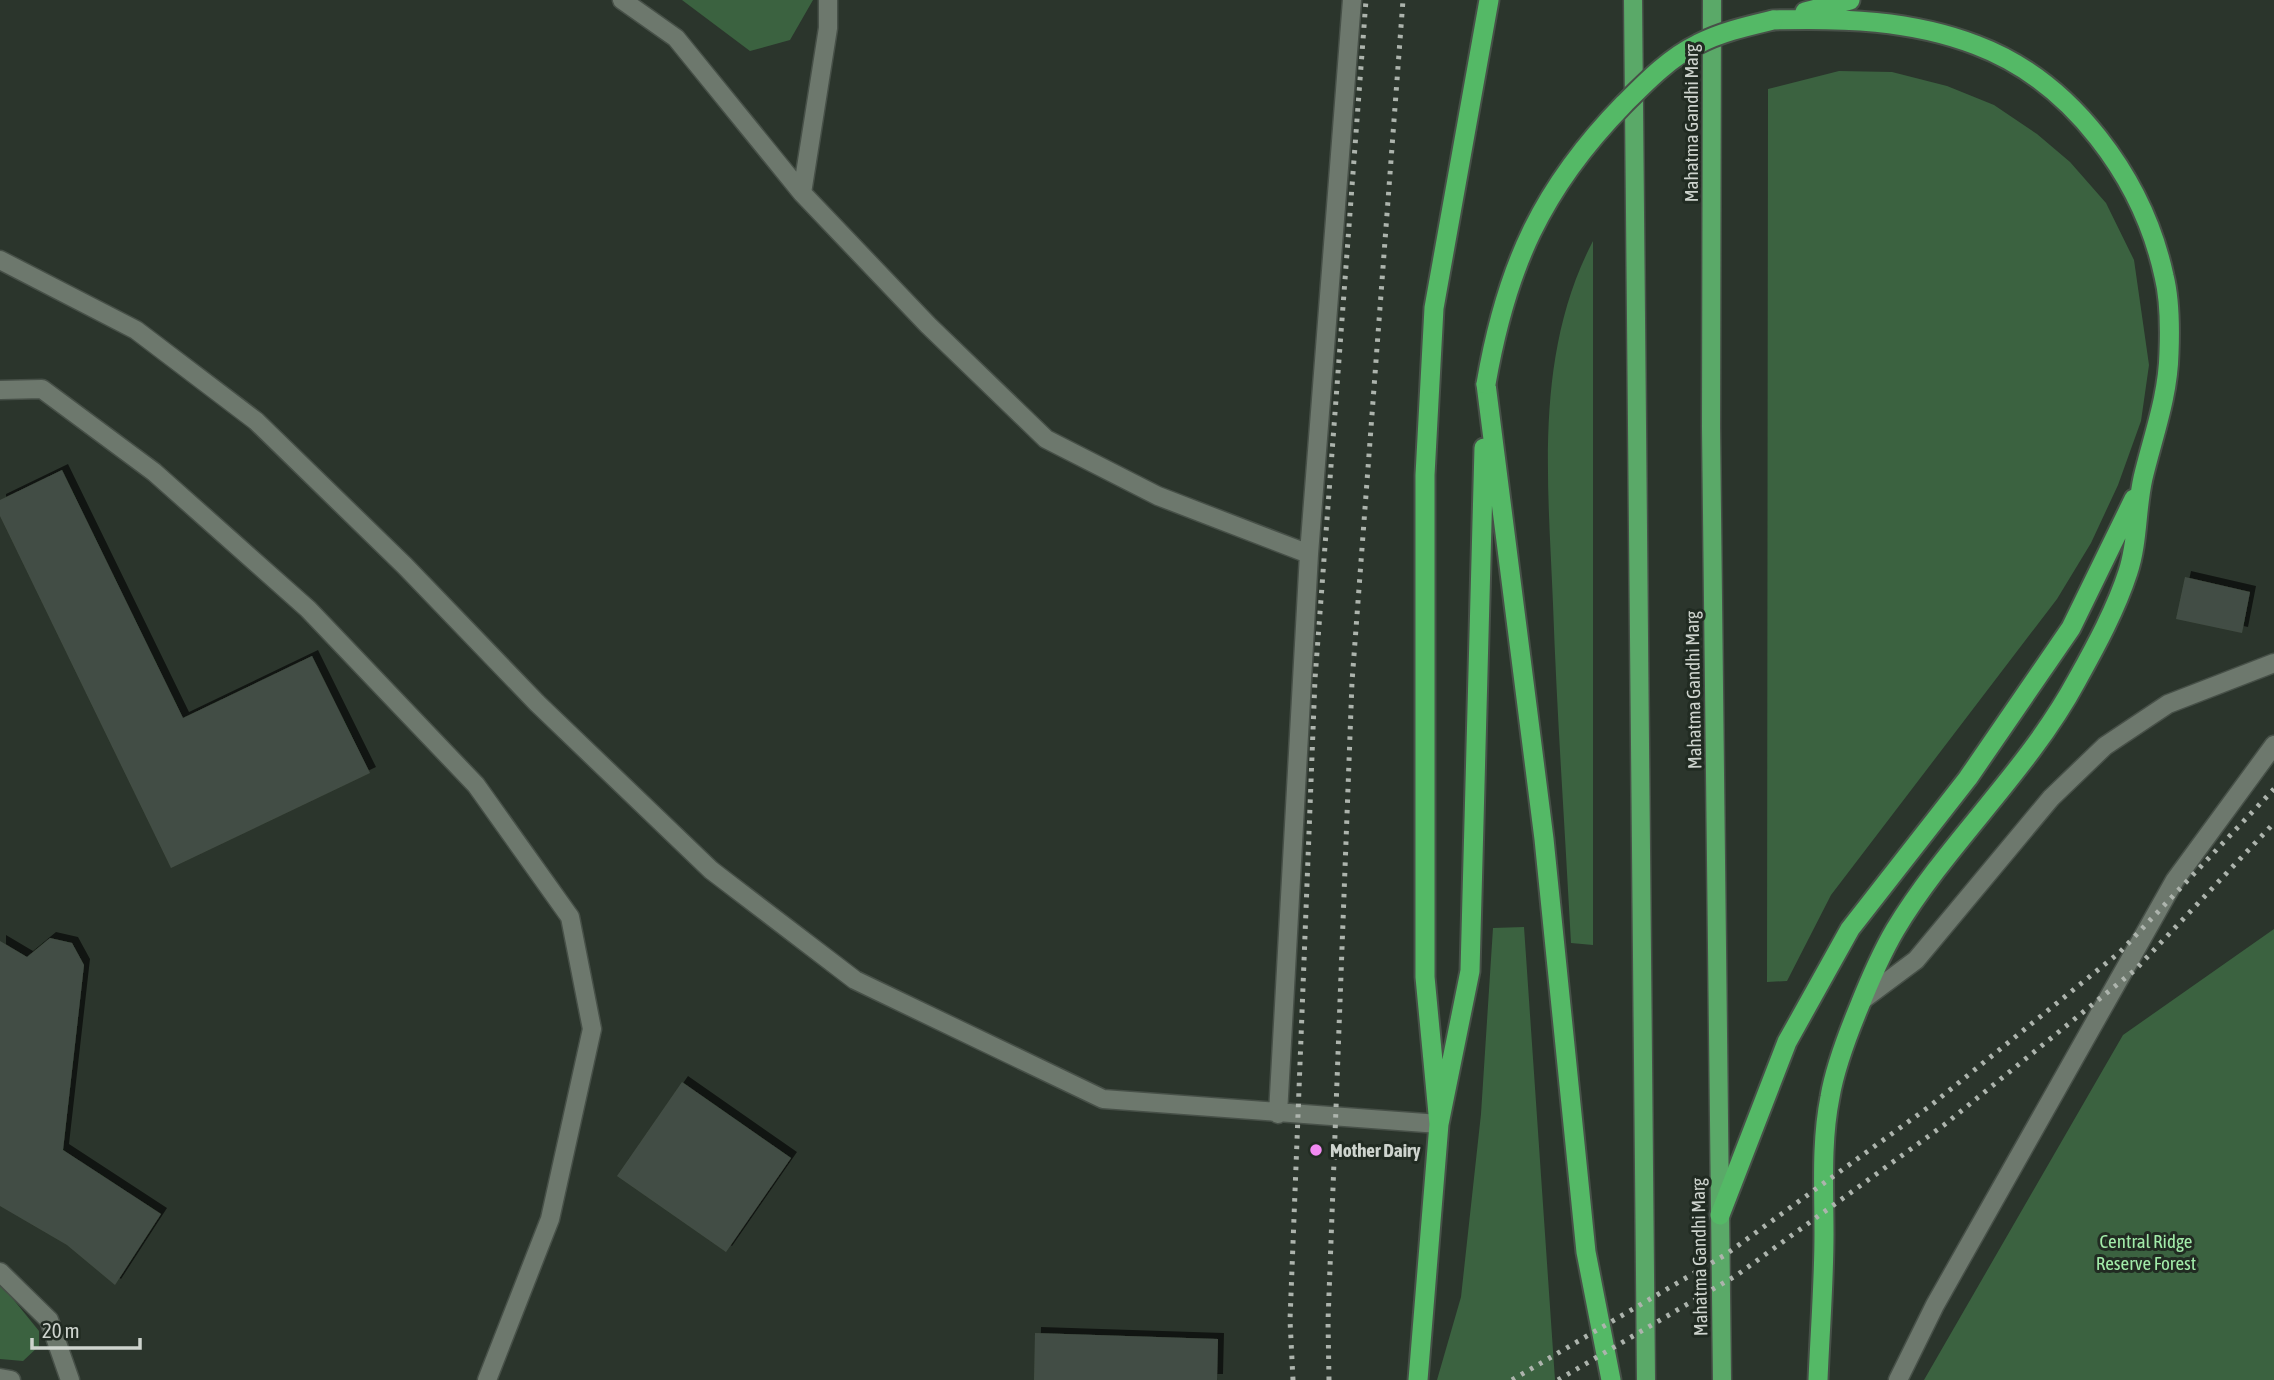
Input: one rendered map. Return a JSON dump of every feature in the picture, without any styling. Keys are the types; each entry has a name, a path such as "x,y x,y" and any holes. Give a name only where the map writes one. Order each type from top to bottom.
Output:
{"highway":[{"path":"1438,1124 1425,977 1425,475 1434,308 1489,0"},
{"path":"1418,1380 1438,1124 1470,971 1486,384 1495,331 1508,285 1541,210 1563,174 1611,117 1661,68 1696,44 1735,29 1850,0"},
{"path":"1773,20 1823,18 1878,22 1928,31 1978,46 2040,83 2083,120 2116,162 2138,201 2153,235 2165,279 2169,354 2158,428 2143,479 2129,570 2075,685 2023,761 1915,900 1893,933 1861,1001 1830,1093 1825,1125 1818,1380"},
{"path":"1486,384 1544,839 1586,1252 1611,1380"},
{"path":"1720,1215 1787,1042 1850,929 1968,778 2071,628 2143,479"}],"main road":[{"path":"1633,0 1646,1380"},
{"name":"Mahatma Gandhi Marg","path":"1712,0 1711,427 1722,1380"}],"street":[{"path":"622,0 676,38 802,193 928,325 1046,439 1158,496 1309,554"},
{"path":"802,193 828,27 828,0"},
{"path":"1278,1114 1309,554 1352,0"},
{"path":"0,260 136,330 256,421 537,703 711,870 855,980 1103,1099 1438,1124"},
{"path":"0,390 42,389 154,472 308,609 476,785 570,917 592,1029 550,1219 487,1380"},
{"path":"1861,1001 1916,961 2051,799 2105,746 2168,704 2274,663"},
{"path":"1898,1380 1935,1305 2175,880 2274,745"},
{"path":"0,1272 49,1320 70,1380"},
{"path":"0,1378 12,1380"}],"green space":[{"path":"682,0 813,0 790,40 750,51"},
{"path":"1839,71 1892,72 1947,86 1994,105 2037,134 2070,162 2106,203 2134,260 2149,365 2141,421 2118,485 2091,543 2057,599 1831,895 1787,981 1767,982 1768,89"},
{"path":"1593,241 1593,945 1571,943 1548,465 1553,373 1561,328 1574,284"},
{"path":"1524,927 1555,1380 1437,1380 1461,1297 1481,1114 1493,928"},
{"name":"Central Ridge Reserve Forest","path":"2274,929 2274,1380 1924,1380 2123,1035"},
{"path":"0,1283 39,1331 39,1346 23,1361 0,1359"}],"building":[{"path":"62,470 183,718 312,656 370,773 171,868 0,516 0,500"},
{"path":"2185,577 2250,592 2242,633 2176,619"},
{"path":"50,938 72,943 84,965 63,1150 161,1214 115,1285 67,1245 0,1206 0,941 27,957"},
{"path":"682,1082 791,1158 726,1252 617,1176"},
{"path":"1035,1333 1218,1339 1217,1380 1034,1380"}],"railway":[{"path":"1293,1380 1290,1320 1315,679 1366,0"},
{"path":"1329,1380 1328,1321 1352,682 1403,0"},
{"path":"1512,1380 1725,1255 1930,1106 2120,952 2274,789"},
{"path":"1558,1380 1737,1275 1944,1125 2135,970 2274,823"}],"place":[{"name":"Mother Dairy","path":"1316,1150"}]}
